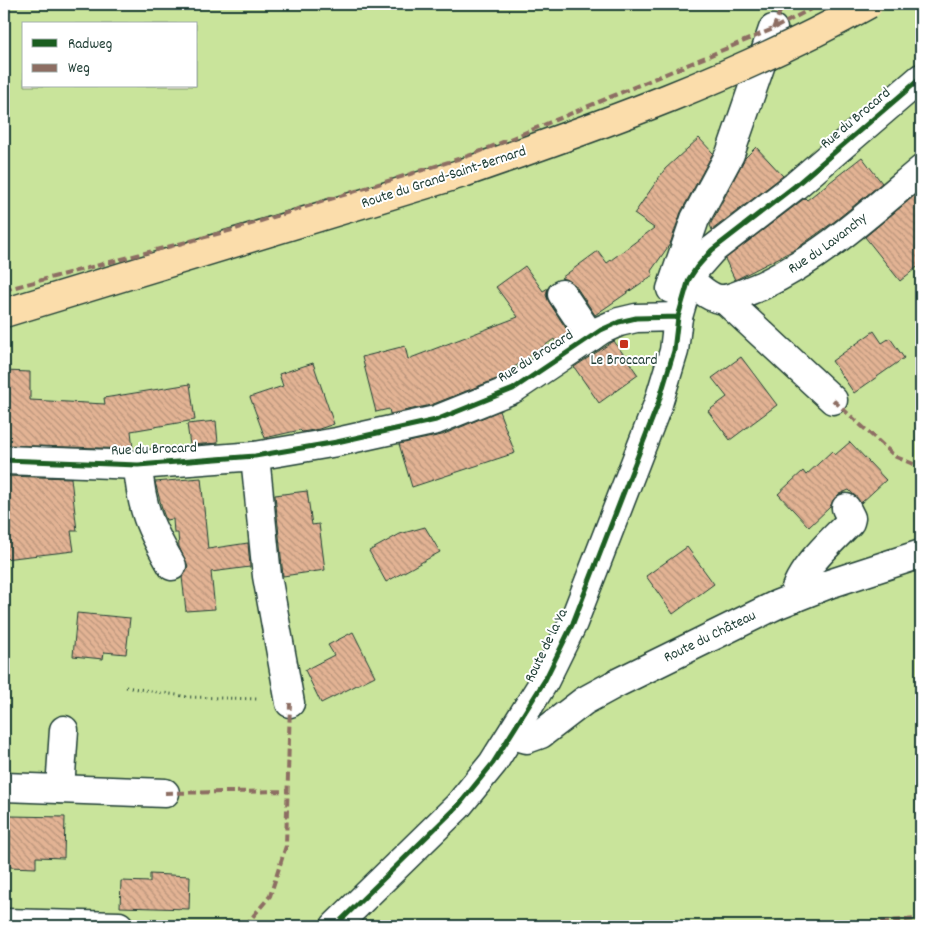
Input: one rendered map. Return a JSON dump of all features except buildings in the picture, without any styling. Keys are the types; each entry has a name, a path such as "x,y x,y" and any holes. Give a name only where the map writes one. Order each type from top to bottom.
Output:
{"main road":[{"name":"Route du Grand-Saint-Bernard","path":"4,313 435,183 597,126 684,92 761,58 869,4"}],"street":[{"path":"678,317 668,301 673,280 696,219 730,154 773,29"},
{"name":"Rue du Brocard","path":"4,460 138,465 256,456 436,420 513,389 591,337 619,322 636,318 678,317 689,279 712,250 795,186 921,78"},
{"name":"Rue du Lavanchy","path":"724,299 758,287 799,265 864,218 921,170"},
{"path":"689,279 716,298 724,299 833,400"},
{"path":"562,294 591,337"},
{"name":"Route de la Ya","path":"335,926 458,806 493,763 512,735 562,647 604,548 658,404 674,351 678,317"},
{"path":"256,456 266,576 290,700"},
{"path":"138,465 141,498 146,517 172,566"},
{"path":"794,598 796,586 803,574 850,522 851,518 846,508"},
{"name":"Route du Château","path":"512,735 527,739 541,734 584,701 616,683 794,598 921,554"},
{"path":"60,790 64,730"},
{"path":"5,784 60,790 165,793"},
{"path":"4,923 118,926"}],"path":[{"path":"126,687 189,697 290,700"}],"green space":[{"path":"4,4 921,4 921,926 4,926"}],"marked path":[{"path":"773,29 783,4"},
{"path":"4,290 232,230 474,154 773,29 820,4"},
{"path":"833,400 896,457 921,467"},
{"path":"245,926 270,896 286,846 290,703"},
{"path":"165,793 289,791"},
{"path":"870,926 878,922 917,919 921,921"}],"cycle path":[{"path":"335,926 458,806 493,763 545,680 573,623 658,404 674,351 678,317 689,279 697,267 712,250 795,186 921,78"},
{"path":"4,460 138,465 255,456 337,442 436,420 513,389 601,330 619,322 636,318 678,317"}],"place":[{"name":"Le Broccard","path":"624,344"}]}
